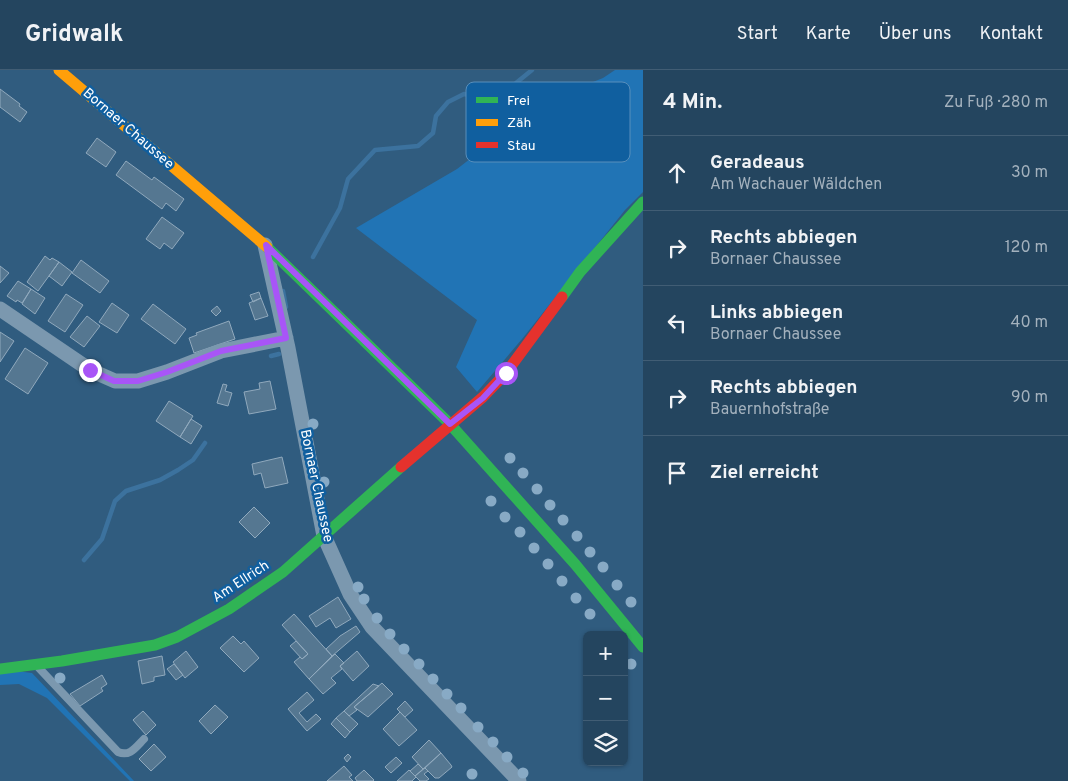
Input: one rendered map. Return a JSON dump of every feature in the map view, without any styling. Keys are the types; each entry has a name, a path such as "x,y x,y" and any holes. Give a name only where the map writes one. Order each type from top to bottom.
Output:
{"street":[{"name":"Bornaer Chaussee","path":"59,70 230,217 266,245 450,424 562,549 643,647"},
{"name":"Am Ellrich","path":"0,669 62,661 155,645 177,637 236,605 267,583 305,554 450,424 483,398 506,373 580,272 643,202"},
{"name":"Bornaer Chaussee","path":"266,245 324,536 350,594 372,627 519,781"},
{"path":"0,309 90,370 114,381 138,381 221,351 286,338"}],"lane":[{"path":"35,664 118,752 123,754 129,753 144,739"}],"shaded area":[{"path":"615,70 643,70 643,192 625,210 477,392 456,367 477,320 356,228 466,162 630,162 630,82 593,82"},
{"path":"0,669 32,673 134,781 130,781 47,698 19,684 0,685"}],"building":[{"path":"0,89 20,104 19,106 27,112 20,122 0,107"},
{"path":"97,138 116,152 106,167 86,153"},
{"path":"126,161 152,180 154,177 184,199 176,211 166,203 162,209 116,175"},
{"path":"162,217 184,233 172,249 164,243 160,249 146,239"},
{"path":"45,256 50,260 52,258 59,262 38,291 27,282"},
{"path":"81,260 109,281 100,293 72,273"},
{"path":"59,262 72,272 62,286 49,276"},
{"path":"0,266 9,273 0,283"},
{"path":"18,281 31,289 22,303 17,300 16,302 7,296"},
{"path":"31,289 45,298 35,314 22,304"},
{"path":"259,292 261,298 253,302 250,295"},
{"path":"66,294 83,305 65,332 48,321"},
{"path":"261,298 268,316 255,320 249,303"},
{"path":"112,303 129,315 117,333 99,322"},
{"path":"153,304 186,329 175,344 141,319"},
{"path":"217,306 221,311 216,316 211,311"},
{"path":"87,316 100,326 84,347 70,337"},
{"path":"229,321 235,339 194,353 189,338 197,335 196,333"},
{"path":"0,332 14,341 0,362"},
{"path":"25,348 48,363 28,394 5,379"},
{"path":"270,381 276,409 249,414 244,392 260,389 259,383"},
{"path":"223,384 227,385 225,391 232,393 228,406 217,403"},
{"path":"169,401 193,416 180,437 156,421"},
{"path":"191,419 202,426 191,444 180,437"},
{"path":"282,457 288,483 265,488 261,473 254,475 252,464"},
{"path":"254,507 270,523 255,538 239,522"},
{"path":"338,597 351,619 336,628 330,618 316,627 309,616"},
{"path":"294,614 332,656 309,679 294,662 308,654 282,625"},
{"path":"356,626 360,632 332,656 326,649 340,636"},
{"path":"233,636 241,644 244,641 259,658 244,672 220,648"},
{"path":"296,641 308,654 302,659 290,646"},
{"path":"186,651 198,667 185,678 173,662"},
{"path":"357,651 369,666 353,681 340,666"},
{"path":"335,654 344,663 340,666 342,669 331,678 336,683 323,694 309,679"},
{"path":"162,656 165,675 154,677 154,681 142,684 138,661"},
{"path":"174,664 183,675 176,680 167,669"},
{"path":"102,675 107,684 101,688 103,691 80,706 70,694"},
{"path":"382,683 393,694 368,717 354,707"},
{"path":"373,684 379,686 354,707 357,710 349,716 344,711"},
{"path":"307,692 314,700 299,713 307,722 316,714 321,719 307,731 288,709"},
{"path":"405,701 413,710 405,717 397,709"},
{"path":"215,705 228,717 211,734 199,721"},
{"path":"143,711 156,725 146,735 133,720"},
{"path":"344,711 358,724 350,732 336,718"},
{"path":"400,712 417,730 399,746 383,729"},
{"path":"336,718 350,732 345,738 331,724"},
{"path":"429,740 441,753 423,769 412,757"},
{"path":"154,744 166,757 151,771 139,759"},
{"path":"441,753 452,767 439,778 435,778 425,768"},
{"path":"348,754 351,757 347,762 344,758"},
{"path":"396,757 402,763 391,773 385,767"},
{"path":"418,764 423,769 415,776 410,771"},
{"path":"344,766 352,775 349,777 353,781 327,781"},
{"path":"425,768 428,771 424,774 429,779 420,781 415,776"},
{"path":"364,770 373,781 357,781 355,778"},
{"path":"409,770 416,777 412,781 397,781"}],"waterway":[{"path":"517,82 532,70"},
{"path":"313,257 340,208 348,179 375,150 418,146 433,133 436,116 448,102 466,94"},
{"path":"283,291 286,307"},
{"path":"271,356 279,354"},
{"path":"84,560 102,539 115,501 126,491 160,480 178,470 193,460 205,443"}],"traffic: fast":[{"path":"562,297 580,272 643,202"},
{"path":"267,247 450,424 575,564 643,647"},
{"path":"0,669 62,661 155,645 177,637 229,609 283,572 401,467"}],"traffic: slow":[{"path":"59,70 267,247"}],"traffic: jam":[{"path":"401,467 483,397 506,373 562,297"}],"route":[{"path":"90,370 114,381 138,381 221,351 286,338 266,245 450,424 483,398 506,373"}]}
